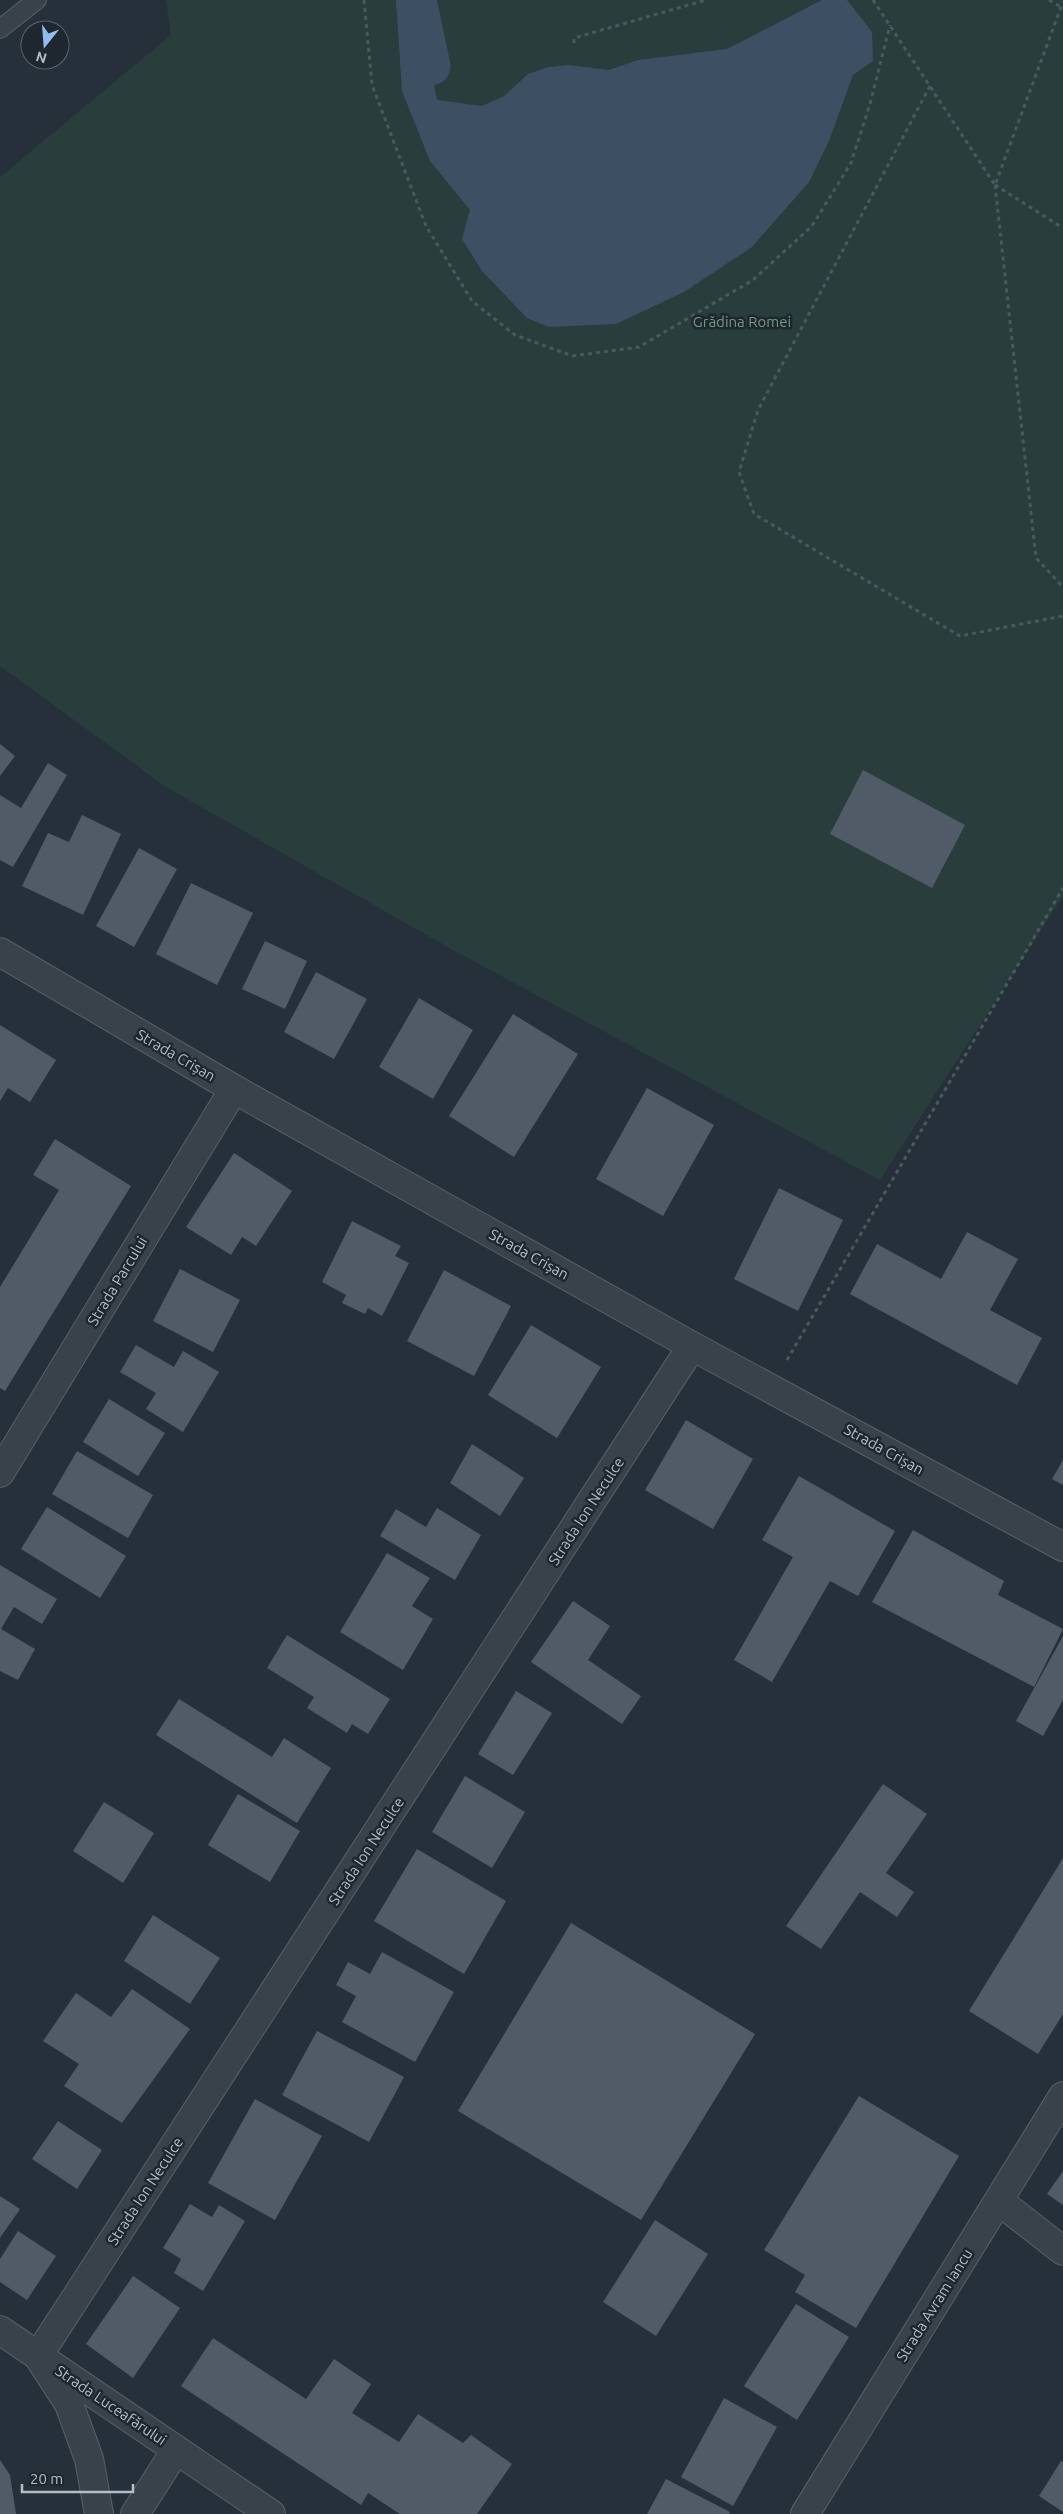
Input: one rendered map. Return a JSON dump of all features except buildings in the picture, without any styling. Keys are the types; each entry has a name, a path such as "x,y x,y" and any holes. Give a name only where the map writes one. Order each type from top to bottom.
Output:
{"street":[{"name":"Strada Crișan","path":"0,952 234,1089 692,1346 1063,1547"},
{"name":"Strada Parcului","path":"0,1472 234,1089"},
{"name":"Strada Ion Neculce","path":"38,2356 692,1346"},
{"name":"Strada Avram Iancu","path":"805,2514 1063,2096"},
{"path":"998,2201 1063,2251"},
{"name":"Strada Luceafărului","path":"0,2330 270,2514"},
{"path":"38,2356 72,2414 89,2459 98,2514"},
{"path":"135,2514 176,2450"}],"lane":[{"path":"0,29 37,0"}],"path":[{"path":"364,0 372,85 426,226 472,301 515,335 573,356 639,347 753,280 812,226 851,163 870,104 890,25"},
{"path":"574,43 574,38 706,0"},
{"path":"873,0 995,185 1063,228"},
{"path":"1049,0 1062,7"},
{"path":"1063,2 995,185 1036,558 1063,587"},
{"path":"930,86 758,410 739,472 754,514 960,636 1063,616"},
{"path":"772,1388 1063,888"}],"green space":[{"name":"Grădina Romei","path":"166,0 1063,0 1063,896 880,1180 453,950 166,787 0,666 0,177 171,35"}],"water":[{"path":"396,0 417,0 437,100 482,106 504,96 528,74 549,67 568,65 609,70 638,60 727,49 822,0 847,0 872,32 873,61 853,75 829,141 809,182 752,247 684,292 616,324 549,327 527,318 482,271 462,239 470,210 430,161 402,91"}],"waterway":[{"path":"417,0 431,66"}]}
